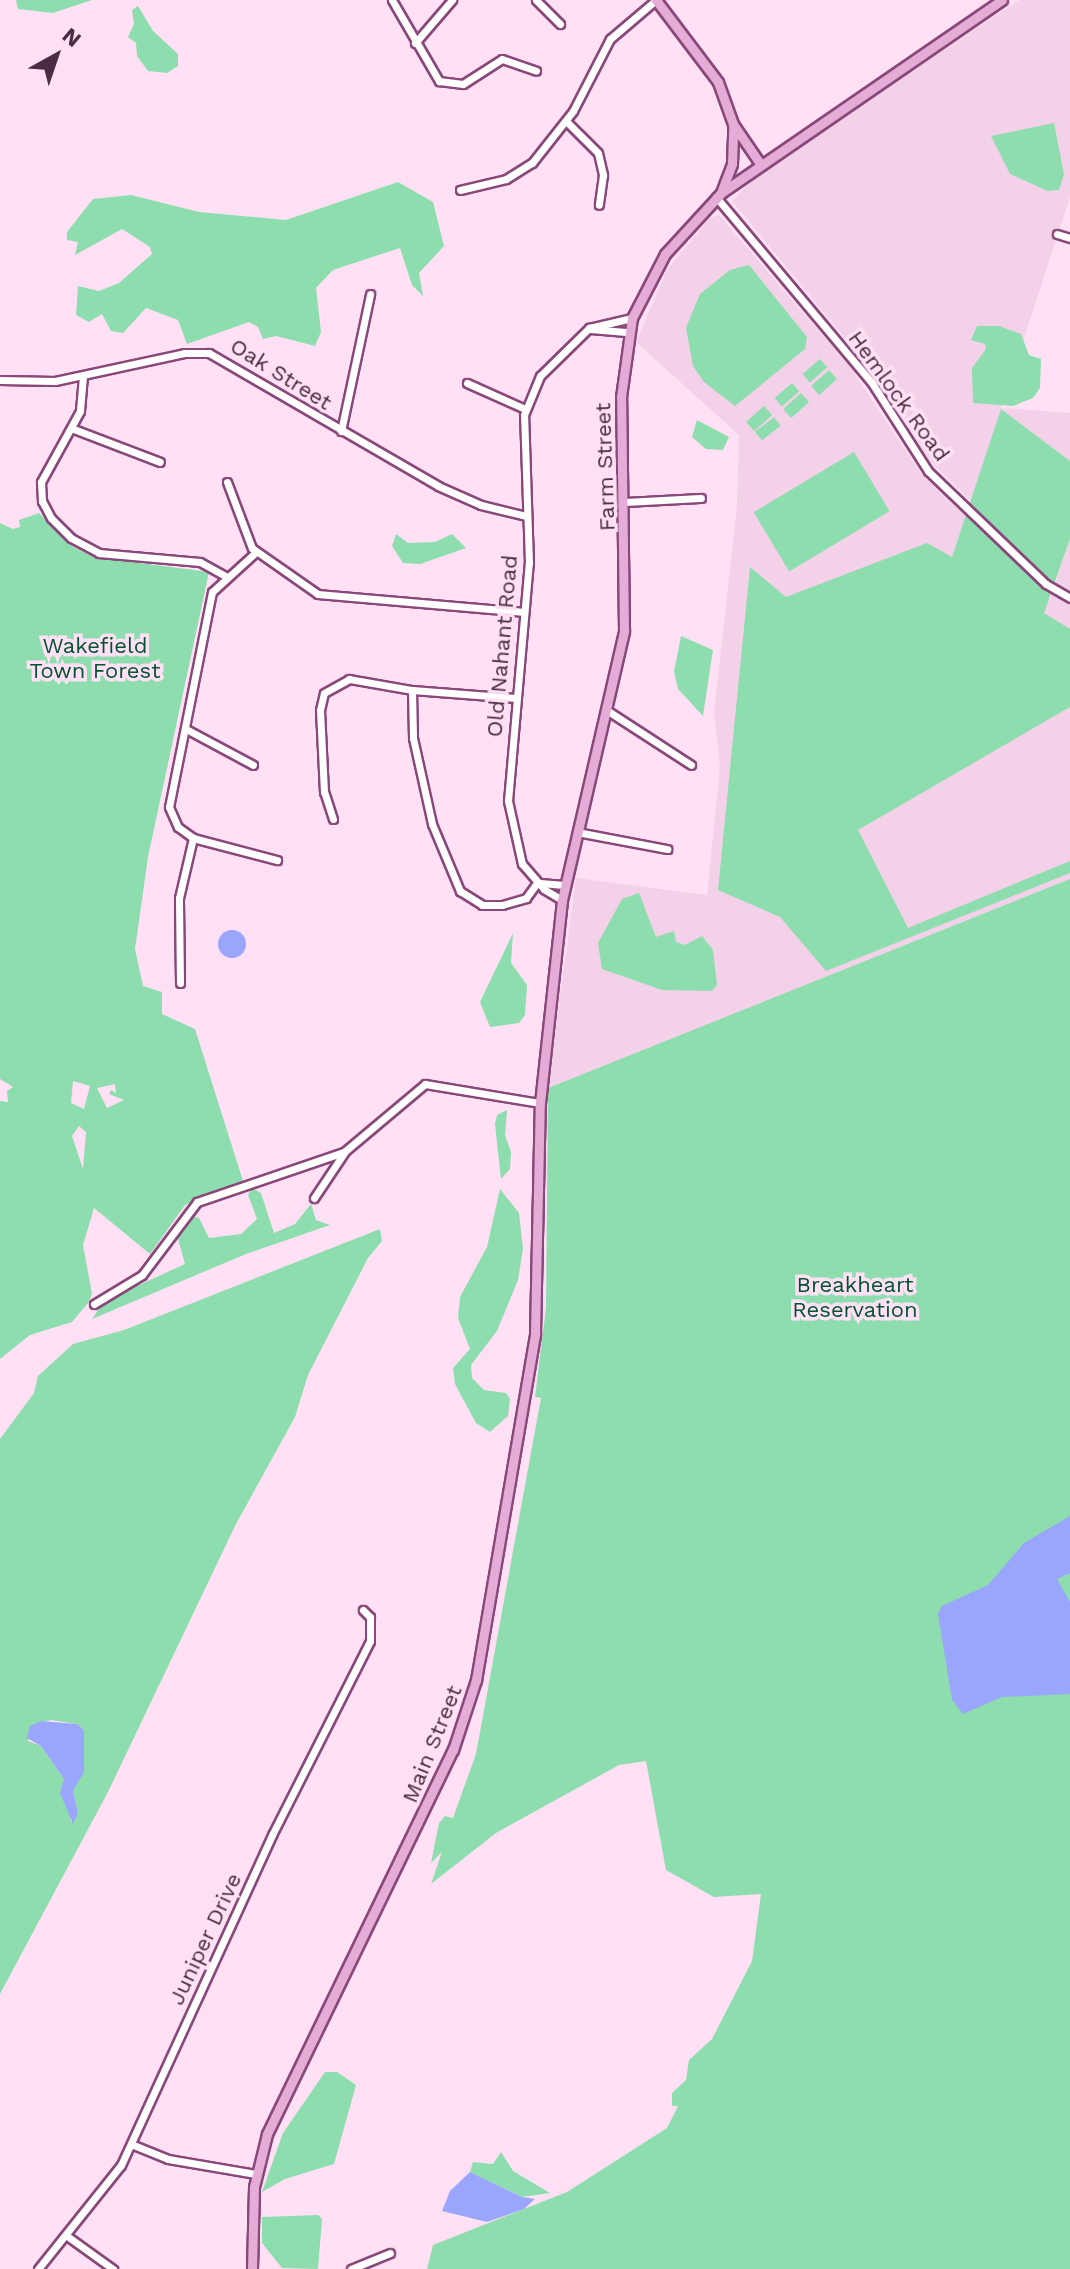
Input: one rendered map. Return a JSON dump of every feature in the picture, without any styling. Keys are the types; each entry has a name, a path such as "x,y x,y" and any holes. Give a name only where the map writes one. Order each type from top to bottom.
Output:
{"main road":[{"path":"656,0 718,82 733,124 759,162"},
{"name":"Farm Street","path":"540,1103 564,885 608,711 625,619 621,387 632,318 665,254 719,195 759,162 988,4 1002,0"},
{"path":"719,195 734,150 733,124"},
{"path":"734,150 750,169"},
{"name":"Main Street","path":"252,2269 256,2174 283,2099 453,1750 476,1680 535,1334 540,1103"}],"street":[{"path":"392,0 432,76 448,85 469,82 500,59 536,71"},
{"path":"415,43 452,0"},
{"path":"536,0 560,24"},
{"path":"460,190 525,169 566,121 610,39 656,0"},
{"path":"566,121 587,137 601,161 599,205"},
{"name":"Hemlock Road","path":"719,195 872,383 928,471 1046,584 1070,598"},
{"path":"1057,234 1070,238"},
{"path":"341,431 370,294"},
{"name":"Old Nahant Road","path":"562,900 537,883 520,859 510,814 524,612 525,409 544,371 586,332 597,323 632,318"},
{"path":"586,332 605,327 628,332"},
{"name":"Oak Street","path":"0,380 41,382 83,376 184,353 209,353 452,493 526,516"},
{"path":"83,376 82,406 41,482 43,504 64,531 99,553 200,562 225,576"},
{"path":"467,383 525,409"},
{"path":"71,428 160,462"},
{"path":"227,482 243,531 256,552 327,597 524,612"},
{"path":"624,502 701,498"},
{"path":"256,552 225,576 212,592 169,807 178,827 193,838 277,860"},
{"path":"333,819 324,792 320,707 324,693 349,679 412,690 516,698"},
{"path":"412,690 419,774 457,888 477,903 496,905 526,898 537,883 564,885"},
{"path":"608,711 691,765"},
{"path":"186,729 253,765"},
{"path":"577,832 667,849"},
{"path":"180,983 179,898 193,838"},
{"path":"314,1198 344,1152 428,1082 540,1103"},
{"path":"94,1304 142,1275 197,1202 344,1152"},
{"name":"Juniper Drive","path":"38,2269 110,2184 131,2144 272,1835 370,1641 370,1617 363,1610"},
{"path":"131,2144 168,2159 256,2174"},
{"path":"67,2236 113,2269"},
{"path":"351,2269 390,2253"}],"shaded area":[{"path":"1019,0 1070,0 1070,197 1001,408 1070,413 1070,461 1001,409 971,501 931,462 872,371 732,201 762,171"},
{"path":"719,215 850,367 923,476 966,517 940,590 1050,599 1070,539 1070,879 548,1088 576,878 707,895 720,767 714,713 737,506 739,435 636,342 667,270 710,218"}],"green space":[{"path":"16,0 92,0 53,13 18,9"},
{"path":"138,6 153,31 178,54 178,66 167,73 148,71 137,56 136,43 128,37 134,24 132,10"},
{"path":"1054,123 1064,174 1059,190 1048,191 1010,174 991,136"},
{"path":"398,182 433,202 444,246 419,273 423,296 412,285 400,248 333,270 316,288 321,332 315,346 276,336 263,339 258,327 249,322 187,344 178,320 146,308 123,333 111,331 102,314 89,322 76,315 78,286 99,291 119,283 152,254 150,247 122,229 75,255 78,242 67,240 67,232 93,199 131,195 199,212 286,220"},
{"path":"749,265 807,337 805,349 735,406 704,382 693,366 686,328 700,294 730,270"},
{"path":"977,326 999,326 1021,334 1029,355 1041,359 1040,388 1033,398 1013,406 973,403 972,368 986,349 985,344 971,340"},
{"path":"820,359 827,367 810,382 803,374"},
{"path":"829,370 837,379 819,395 811,386"},
{"path":"792,383 799,391 782,406 775,398"},
{"path":"801,393 809,402 791,418 783,409"},
{"path":"764,406 772,415 754,431 746,422"},
{"path":"1001,409 1070,461 1070,539 1044,613 1070,629 1070,707 858,830 908,928 1070,861 1070,873 826,971 780,917 718,890 750,567 786,597 927,543 952,557"},
{"path":"774,417 781,426 762,440 755,432"},
{"path":"697,420 729,437 723,450 706,449 692,437"},
{"path":"854,452 890,511 789,571 754,512"},
{"name":"Wakefield Town Forest","path":"39,513 73,547 94,557 209,572 148,857 135,949 143,986 162,992 162,1014 195,1029 243,1181 185,1205 150,1254 94,1208 83,1245 92,1294 88,1303 72,1322 30,1335 0,1359 0,1101 8,1102 7,1091 13,1087 0,1079 0,523 13,529 20,527 19,520","holes":["73,1081 90,1086 84,1109 71,1103","115,1084 116,1093 111,1090 109,1094 124,1100 107,1108 97,1088","79,1126 86,1132 83,1169 72,1136"]},
{"path":"396,534 408,543 435,542 452,534 466,548 420,564 403,563 392,546"},
{"path":"681,636 713,650 703,716 678,689 674,672"},
{"name":"Breakheart Reservation","path":"1070,879 1070,2269 427,2269 433,2245 567,2192 667,2128 678,2106 672,2106 672,2093 686,2080 689,2060 712,2039 752,1961 761,1894 714,1897 666,1870 646,1761 619,1765 496,1833 431,1884 442,1852 431,1863 439,1823 445,1816 453,1818 476,1754 541,1398 535,1397 546,1308 548,1088"},
{"path":"639,893 656,937 674,931 676,942 685,945 702,936 713,950 717,985 712,991 662,990 602,969 598,943 622,899"},
{"path":"513,933 511,963 527,985 525,1015 519,1023 490,1027 480,1002"},
{"path":"507,1110 505,1135 511,1152 510,1169 501,1179 495,1124 497,1115"},
{"path":"252,1188 261,1193 274,1233 295,1224 311,1204 316,1220 330,1225 246,1254 92,1319 104,1301 185,1264 177,1235 191,1216 199,1218 209,1238 241,1234 257,1219 248,1195"},
{"path":"500,1189 519,1213 523,1249 518,1280 497,1331 471,1365 472,1378 484,1390 506,1393 510,1399 508,1416 490,1432 476,1423 455,1384 453,1368 470,1349 458,1318 460,1297 487,1247"},
{"path":"380,1229 382,1241 368,1258 308,1375 295,1417 236,1524 108,1792 0,1994 0,1439 34,1393 38,1376 73,1344 124,1330","holes":["51,1720 77,1724 84,1730 84,1767 73,1791 78,1813 71,1822 64,1779 41,1746 28,1741 34,1724"]},
{"path":"325,2072 337,2072 356,2085 334,2164 285,2179 262,2192 283,2133"},
{"path":"501,2152 513,2171 550,2193 522,2197 470,2172 473,2162 493,2164"},
{"path":"318,2215 322,2219 318,2269 282,2268 262,2243 262,2217"}],"water":[{"path":"232,930 242,934 246,944 242,954 232,958 222,954 218,944 222,934"},
{"path":"1070,1516 1070,1573 1057,1579 1070,1602 1070,1694 1002,1697 963,1714 952,1700 938,1614 942,1606 988,1585 1024,1543"},
{"path":"41,1721 77,1724 84,1730 84,1772 73,1791 78,1813 73,1824 60,1793 64,1779 41,1746 27,1738 30,1726"},
{"path":"470,2172 522,2197 535,2199 524,2209 487,2222 442,2211 450,2191"}]}
